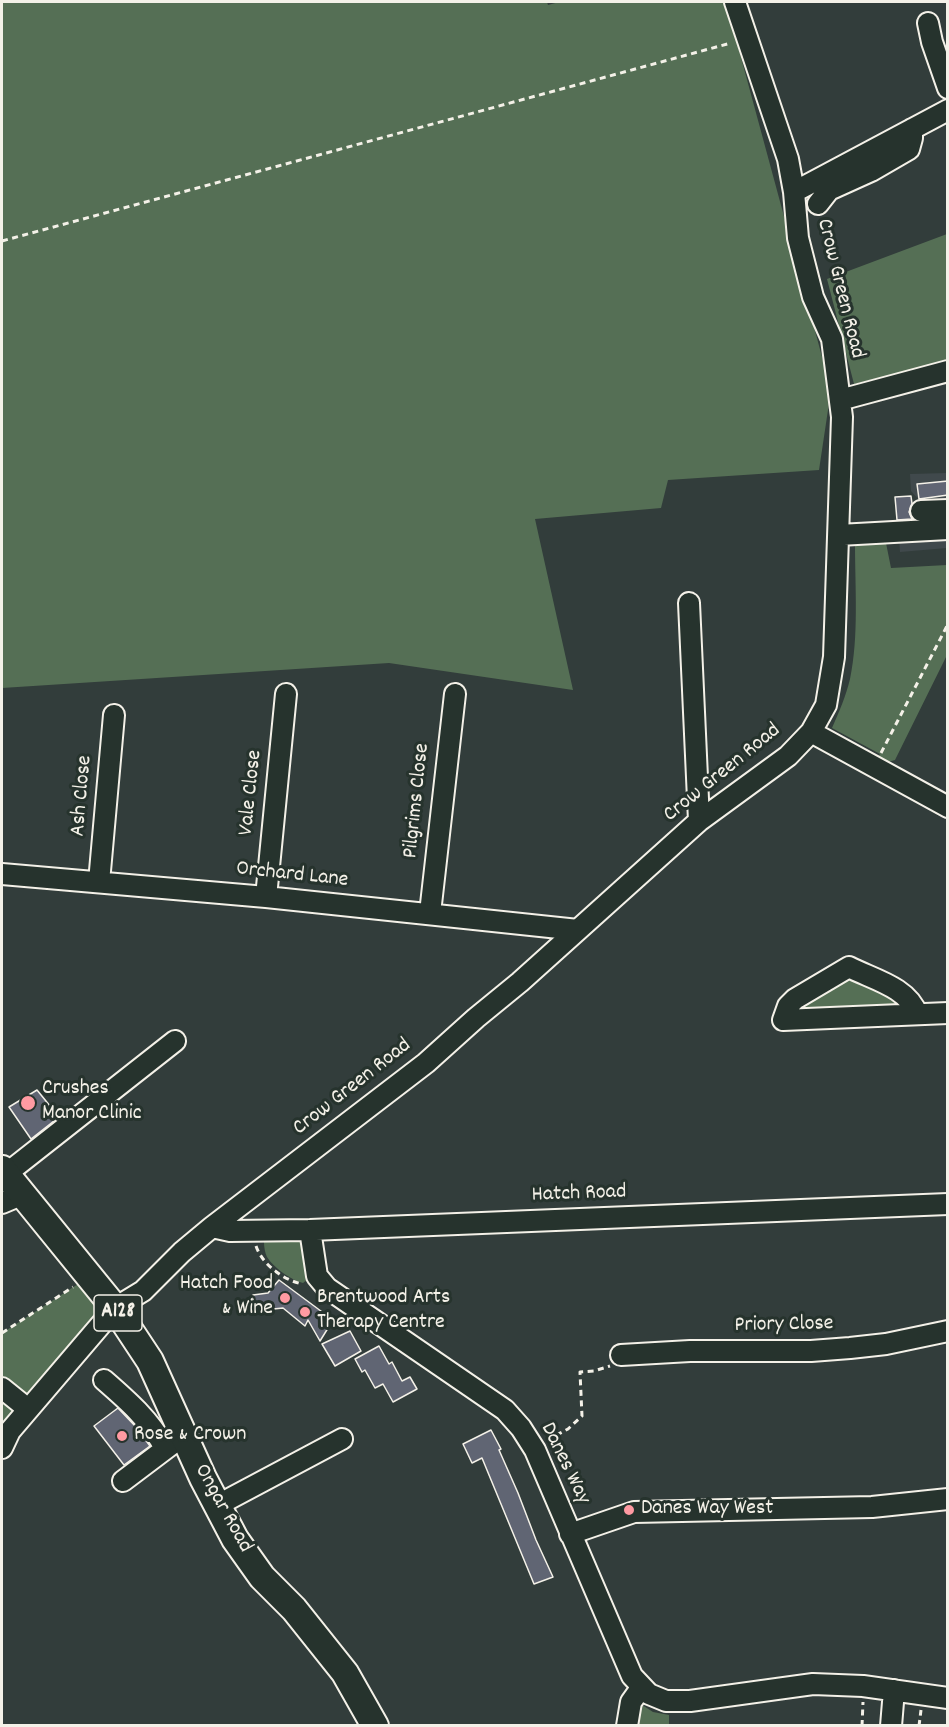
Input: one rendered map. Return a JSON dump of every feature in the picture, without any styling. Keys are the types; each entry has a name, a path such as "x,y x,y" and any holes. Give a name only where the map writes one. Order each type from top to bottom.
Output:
{"main road":[{"name":"Ongar Road","path":"4,1172 11,1199 89,1277 115,1308 150,1361 175,1442 235,1539 262,1577 294,1609 345,1673 375,1725"}],"street":[{"name":"Crow Green Road","path":"2,1448 10,1431 115,1308 143,1291 182,1252 212,1227 426,1063 699,821 788,756 811,732 826,705 834,657 842,417 840,400 831,339 813,297 798,238 794,192 788,159 735,2"},
{"path":"928,22 932,42 948,88"},
{"path":"794,192 948,110"},
{"path":"818,204 829,190 871,171 909,149 912,129"},
{"path":"840,400 948,371"},
{"path":"921,511 948,510"},
{"path":"839,535 948,529"},
{"path":"689,603 699,821"},
{"name":"Vale Close","path":"266,897 286,694"},
{"name":"Pilgrims Close","path":"430,913 454,694"},
{"name":"Ash Close","path":"99,882 114,715"},
{"path":"811,732 948,807"},
{"name":"Orchard Lane","path":"2,874 266,897 578,930"},
{"path":"917,1014 913,1004 900,992 849,967 795,999 788,1006 783,1020 948,1013"},
{"path":"4,1172 175,1041"},
{"name":"Hatch Road","path":"212,1227 251,1232 948,1204"},
{"path":"310,1230 317,1276 327,1288"},
{"name":"Danes Way","path":"327,1288 505,1410 521,1428 533,1447 629,1671 641,1688"},
{"name":"Priory Close","path":"621,1355 690,1351 840,1349 886,1344 948,1331"},
{"path":"104,1380 151,1426 175,1442 123,1481"},
{"path":"2,1388 28,1409"},
{"path":"216,1506 342,1439"},
{"name":"Danes Way","path":"570,1534 634,1512 872,1507 948,1499"},
{"path":"627,1725 631,1702 641,1688 658,1698 676,1701 813,1684 863,1686 948,1698"},
{"path":"891,1725 894,1690"}],"path":[{"path":"2,241 748,38"},
{"path":"874,766 948,624"},
{"path":"251,1232 260,1256 272,1268 296,1283 327,1288"},
{"path":"2,1333 89,1277"},
{"path":"533,1447 568,1429 582,1416 580,1372 594,1371 617,1363 621,1355"},
{"path":"862,1725 863,1686"}],"shaded area":[{"path":"947,473 947,548 900,552 899,536 909,535 907,518 918,499 911,491 910,474"}],"green space":[{"path":"2,2 547,2 548,5 559,2 726,2 831,390 819,470 668,480 661,508 535,519 573,690 389,663 2,688"},
{"path":"947,234 947,361 854,384 827,279"},
{"path":"886,543 891,568 947,565 947,655 895,760 874,766 880,754 832,728 846,692 853,663 856,612 855,544"},
{"path":"849,972 896,995 897,1006 796,1011 798,1002"},
{"path":"264,1242 301,1242 308,1251 312,1276 303,1283 278,1269 267,1257 265,1250"},
{"path":"89,1277 115,1308 2,1429 2,1333"},
{"path":"636,1701 653,1712 669,1715 669,1725 631,1726"}],"building":[{"path":"948,481 948,495 919,499 917,484"},
{"path":"911,496 912,504 909,512 912,519 897,520 895,497"},
{"path":"37,1090 59,1117 31,1139 9,1107"},
{"path":"279,1280 333,1320 320,1341 308,1320 305,1326 283,1308 254,1311 253,1295 268,1293"},
{"path":"350,1331 361,1351 335,1366 322,1344"},
{"path":"379,1346 389,1364 392,1362 402,1381 410,1377 417,1389 393,1402 383,1384 375,1388 365,1370 362,1372 355,1359"},
{"name":"Rose & Crown","path":"118,1408 150,1446 124,1465 94,1426"},
{"path":"491,1430 501,1449 499,1450 553,1577 534,1584 482,1458 472,1463 463,1444"}],"place":[{"name":"Crushes Manor Clinic","path":"28,1103"},
{"name":"Hatch Food & Wine","path":"285,1298"},
{"name":"Brentwood Arts Therapy Centre","path":"305,1312"},
{"name":"Rose & Crown","path":"122,1436"},
{"name":"Danes Way West","path":"629,1510"}]}
